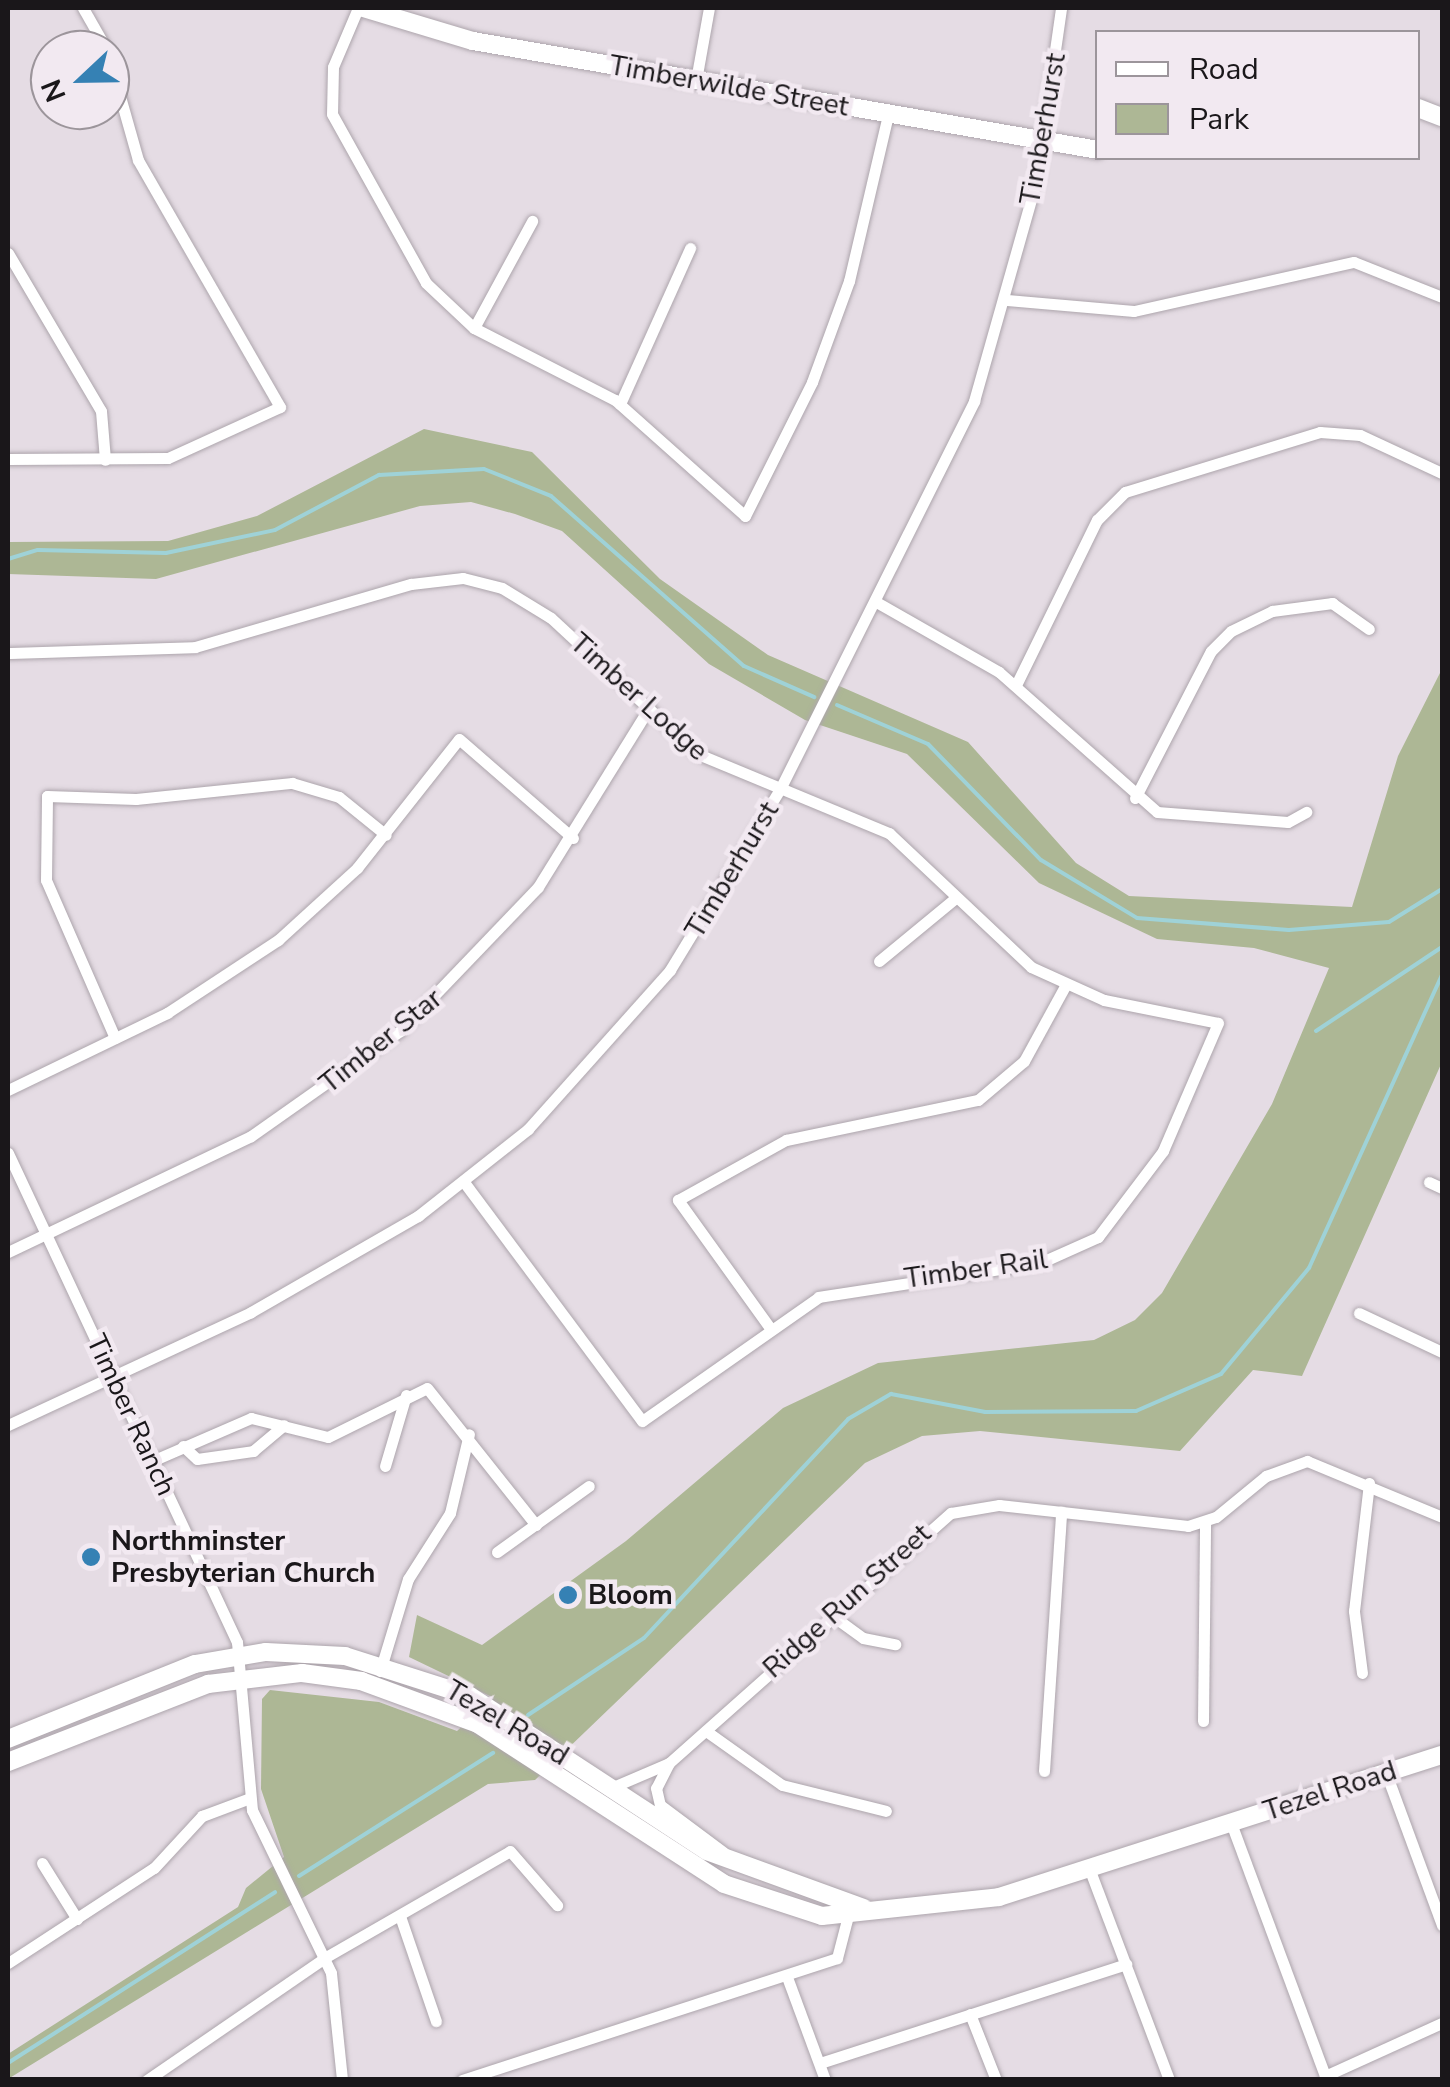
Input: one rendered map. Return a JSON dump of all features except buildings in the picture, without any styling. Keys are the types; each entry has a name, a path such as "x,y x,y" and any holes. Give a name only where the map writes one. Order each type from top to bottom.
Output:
{"main road":[{"name":"Timberwilde Street","path":"361,8 473,41 1095,150"},
{"name":"Tezel Road","path":"8,1739 157,1676 240,1654 382,1663 480,1701 608,1786 751,1873 850,1909"},
{"name":"Tezel Road","path":"8,1762 159,1698 246,1676 378,1685 478,1724 724,1884 784,1908 869,1910 971,1903 1442,1755"}],"street":[{"path":"83,8 96,30"},
{"path":"361,8 333,67 335,125 426,283 474,328 620,404 745,516 812,382 849,281 888,115"},
{"path":"696,80 709,8"},
{"name":"Timberhurst","path":"8,1426 301,1286 464,1182 555,1102 670,970 780,789 878,604 974,401 1007,300 1044,143 1061,8"},
{"path":"8,459 105,460 182,455 280,407 138,160 130,130"},
{"path":"474,328 532,221"},
{"path":"620,404 690,248"},
{"path":"8,253 101,411 105,460"},
{"path":"1007,300 1134,311 1354,262 1442,297"},
{"path":"1016,685 1097,520 1126,492 1320,432 1360,436 1442,473"},
{"name":"Timber Lodge","path":"8,652 195,646 411,584 463,578 528,600 710,761 878,826 1014,956 1065,986 1145,1012 1218,1023"},
{"path":"1135,798 1212,651 1231,632 1272,611 1332,603 1369,629"},
{"path":"878,604 1016,685 1135,798 1195,822 1288,822 1306,812"},
{"name":"Timber Star","path":"8,1252 251,1136 360,1064 470,964 573,838 649,708"},
{"path":"8,1090 116,1038 278,940 386,836 460,739 573,838"},
{"path":"116,1038 46,880 46,796 136,799 292,783 339,797 386,836"},
{"path":"879,961 952,900"},
{"path":"770,1328 678,1200 786,1140 978,1100 1024,1061 1065,986"},
{"name":"Timber Rail","path":"464,1182 642,1421 770,1328 845,1288 1040,1263 1098,1237 1163,1151 1218,1023"},
{"name":"Timber Ranch","path":"8,1153 240,1654 246,1676 250,1798 326,1957 342,2080"},
{"path":"1429,1182 1442,1188"},
{"path":"1359,1314 1442,1352"},
{"path":"152,1461 251,1418 328,1436 406,1395 438,1393 536,1525"},
{"path":"384,1466 406,1395"},
{"path":"183,1446 197,1459 253,1450 284,1425"},
{"path":"378,1685 408,1579 450,1514 470,1434"},
{"path":"1203,1721 1206,1522 1285,1466 1320,1464 1442,1517"},
{"path":"1362,1673 1354,1611 1369,1483"},
{"path":"497,1552 589,1486"},
{"name":"Ridge Run Street","path":"608,1786 626,1787 669,1763 830,1614 951,1513 999,1505 1206,1522"},
{"path":"1044,1771 1061,1512"},
{"path":"830,1614 874,1643 895,1644"},
{"path":"706,1731 782,1785 886,1810"},
{"path":"669,1763 656,1788 660,1805 751,1873"},
{"path":"1386,1773 1442,1925"},
{"path":"8,1963 154,1868 202,1816 250,1798"},
{"path":"1232,1823 1325,2076 1442,2022"},
{"path":"148,2080 326,1957 401,1919 510,1851 557,1905"},
{"path":"42,1863 77,1920"},
{"path":"1089,1868 1169,2080"},
{"path":"462,2080 787,1978 837,1958 850,1909"},
{"path":"401,1919 436,2021"},
{"path":"820,2064 1126,1964"},
{"path":"787,1978 825,2080"},
{"path":"970,2014 996,2080"}],"green space":[{"path":"424,429 532,452 660,579 768,655 968,742 1076,863 1129,896 1352,907 1398,756 1442,669 1442,1062 1302,1376 1253,1370 1180,1451 980,1431 922,1436 865,1463 535,1780 488,1784 8,2079 8,2054 238,1907 246,1888 284,1857 261,1789 262,1699 270,1690 379,1702 457,1731 494,1698 409,1657 417,1615 482,1645 626,1541 783,1408 878,1363 1094,1340 1135,1320 1162,1293 1272,1104 1329,968 1254,948 1157,939 1039,883 907,754 805,720 709,664 562,531 515,514 471,502 420,506 156,579 8,574 8,542 168,541 257,516"}],"waterway":[{"path":"8,559 38,550 166,553 275,530 379,475 484,469 551,496 744,666 814,697"},
{"path":"837,705 928,744 1041,860 1137,918 1289,930 1389,922 1442,889"},
{"path":"1442,831 1442,875"},
{"path":"1316,1031 1442,947"},
{"path":"528,1715 644,1638 848,1419 891,1394 985,1412 1136,1411 1221,1374 1309,1268 1442,975"},
{"path":"299,1876 493,1753"},
{"path":"8,2063 275,1892"}],"place":[{"name":"Northminster Presbyterian Church","path":"91,1557"},
{"name":"Bloom","path":"568,1595"}]}
